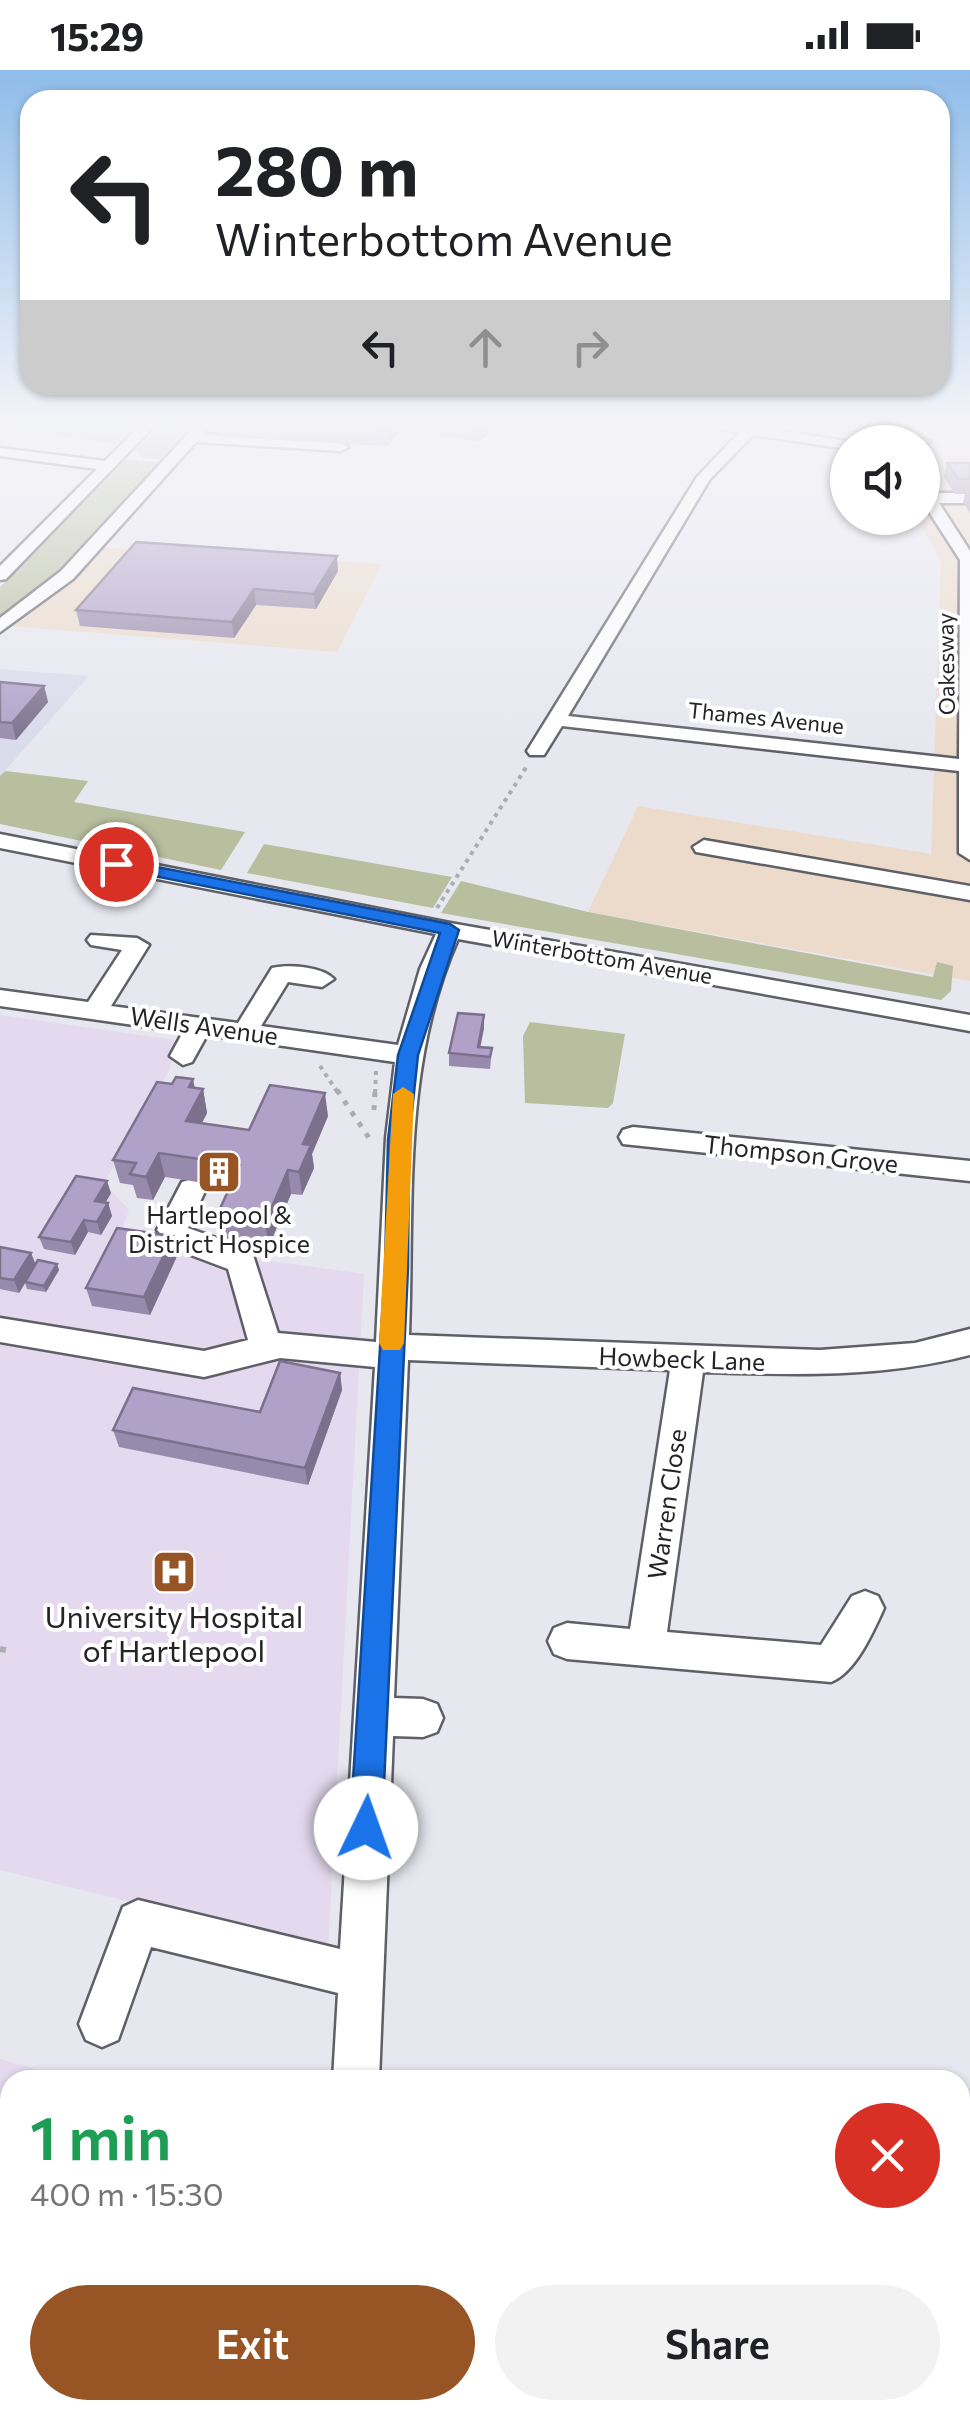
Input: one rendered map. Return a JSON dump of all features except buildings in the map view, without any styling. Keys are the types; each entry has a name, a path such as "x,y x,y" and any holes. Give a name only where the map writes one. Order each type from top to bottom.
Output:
{"street":[{"path":"0,575 43,532"},
{"path":"0,627 68,575 108,532"},
{"path":"537,750 671,532"},
{"name":"Oakesway","path":"960,532 968,560 970,853"},
{"name":"Thames Avenue","path":"556,720 970,766"},
{"name":"Winterbottom Avenue","path":"0,841 970,1023"},
{"path":"704,847 970,893"},
{"path":"356,2070 398,1140 408,1055 441,923"},
{"path":"95,1011 137,945 99,940"},
{"path":"246,1032 281,972 322,979"},
{"name":"Wells Avenue","path":"0,998 408,1055"},
{"path":"183,1056 199,1025"},
{"name":"Thompson Grove","path":"633,1137 970,1171"},
{"path":"192,1189 172,1230 182,1241 235,1255 242,1262 266,1348"},
{"name":"Howbeck Lane","path":"0,1330 204,1364 280,1345 820,1363 915,1356 970,1342"},
{"name":"Warren Close","path":"646,1648 688,1360"},
{"path":"566,1641 831,1664 865,1608"},
{"path":"372,1716 423,1718"},
{"path":"102,2024 138,1922 358,1976"}],"path":[{"path":"441,923 537,750"},
{"path":"312,1055 372,1141"},
{"path":"0,1649 10,1651"}],"shaded area":[{"path":"970,532 970,981 588,912 638,806 931,854 941,562 926,535"},
{"path":"101,547 382,564 337,652 9,626"},
{"path":"0,669 89,676 0,776"},
{"name":"University Hospital of Hartlepool","path":"0,1015 175,1040 170,1069 104,1183 129,1210 118,1240 364,1274 328,1950 0,1870"},
{"path":"0,2059 38,2070 0,2070"}],"green space":[{"path":"55,532 97,532 54,578 0,619 0,587"},
{"path":"5,771 88,781 74,802 245,832 221,870 0,824 0,776"},
{"path":"264,844 452,877 433,908 247,873"},
{"path":"461,881 588,912 933,977 937,962 953,966 951,991 941,1000 441,913"},
{"path":"530,1022 625,1034 613,1103 608,1108 525,1103 523,1036"}],"slow traffic":[{"path":"391,1343 403,1094"}],"place":[{"name":"Hartlepool & District Hospice","path":"219,1172"},
{"name":"University Hospital of Hartlepool","path":"174,1572"}],"route":[{"path":"116,864 450,930 408,1055 398,1140 396,1268 366,1828"}]}
